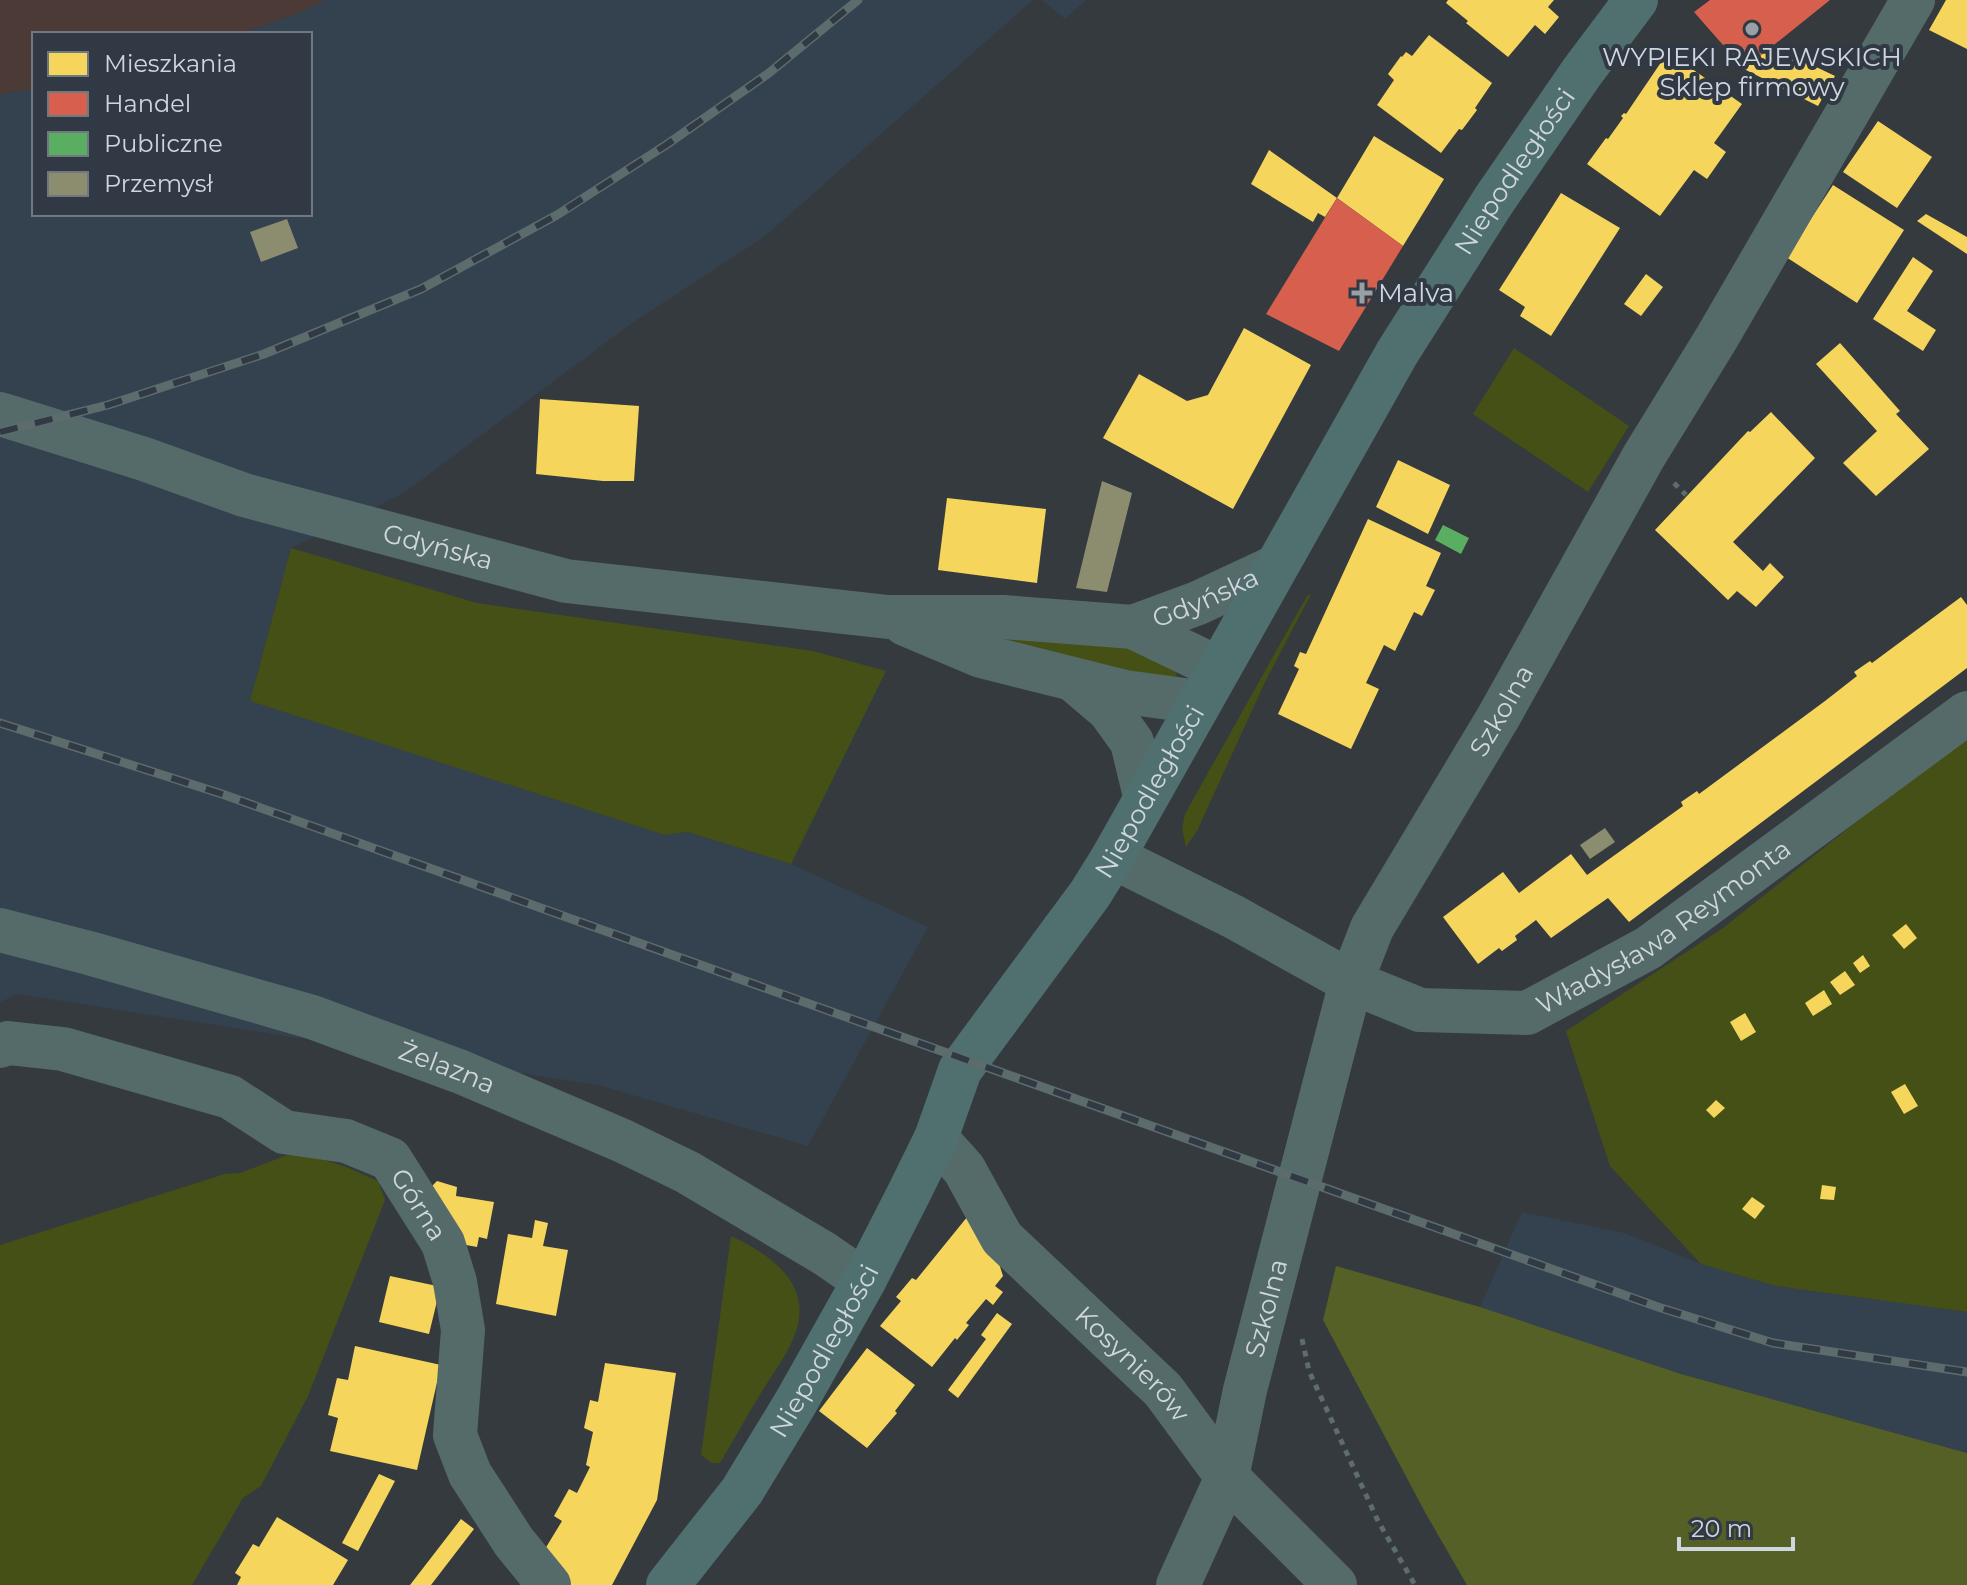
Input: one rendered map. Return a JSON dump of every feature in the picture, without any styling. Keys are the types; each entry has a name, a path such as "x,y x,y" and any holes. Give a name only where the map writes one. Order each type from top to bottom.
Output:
{"main road":[{"name":"Niepodległości","path":"668,1585 742,1491 864,1281 936,1138 960,1070 1113,857 1397,353 1486,213 1582,72 1636,0"}],"street":[{"name":"Szkolna","path":"1178,1585 1227,1477 1249,1376 1351,982 1372,928 1499,716 1644,456 1716,339 1913,0"},
{"name":"Gdyńska","path":"0,414 144,459 244,495 566,581 888,617 1003,617 1133,627 1198,603 1275,567"},
{"name":"Gdyńska","path":"888,617 981,656 1074,680 1164,699 1208,685"},
{"name":"Gdyńska","path":"1133,627 1208,685"},
{"name":"Gdyńska","path":"1074,680 1109,710 1132,742 1145,796"},
{"name":"Władysława Reymonta","path":"1113,857 1234,917 1351,982 1420,1010 1527,1013 1648,948 1967,713"},
{"name":"Żelazna","path":"0,930 312,1017 461,1072 623,1141 687,1172 825,1254 864,1281"},
{"name":"Górna","path":"0,1046 8,1043 63,1049 230,1097 284,1132 346,1141 390,1159 443,1243 455,1282 463,1330 455,1435 470,1474 514,1542 549,1585"},
{"name":"Kosynierów","path":"936,1138 964,1169 1002,1238 1163,1390 1227,1477 1335,1585"}],"path":[{"path":"1300,1328 1309,1371 1378,1521 1415,1585"}],"shaded area":[{"path":"0,0 325,0 245,32 32,32 32,89 0,94"},
{"path":"325,0 1033,0 764,237 629,325 404,493 291,548 250,700 665,835 688,832 791,864 928,927 808,1146 598,1085 18,994 0,1002 0,94 32,89 32,216 312,216 312,32 245,32"},
{"path":"1042,0 1086,0 1065,19"},
{"path":"1522,1212 1624,1233 1701,1264 1776,1286 1967,1312 1967,1453 1681,1374 1480,1307"}],"green space":[{"path":"1514,348 1629,426 1588,492 1473,414"},
{"path":"291,548 477,603 813,651 886,671 791,864 688,832 665,835 250,701"},
{"path":"1311,594 1265,682 1197,831 1186,847 1182,829 1185,814 1307,596"},
{"path":"998,631 1134,649 1176,672 1177,677 1162,684 1000,640"},
{"path":"1967,734 1967,1312 1776,1286 1701,1264 1610,1166 1566,1031 1723,928"},
{"path":"298,1151 378,1181 385,1200 308,1396 261,1486 243,1498 192,1585 0,1585 0,1245 225,1174 240,1173"},
{"path":"731,1236 762,1253 787,1276 795,1289 799,1320 787,1352 720,1463 712,1463 701,1455"},
{"path":"1336,1266 1480,1307 1681,1374 1967,1453 1967,1585 1467,1585 1323,1320"}],"building: Mieszkania":[{"path":"1448,0 1554,0 1548,7 1559,17 1545,34 1535,25 1508,57 1466,23 1468,21 1446,3"},
{"path":"1946,0 1967,0 1967,49 1929,30"},
{"path":"1429,35 1492,83 1475,108 1477,110 1441,153 1377,105 1394,80 1388,74 1401,56 1406,52 1412,56"},
{"path":"1772,46 1835,76 1818,106 1744,69"},
{"path":"1668,52 1742,104 1714,143 1726,152 1707,179 1694,170 1660,216 1587,164"},
{"path":"1878,121 1932,157 1897,208 1843,172"},
{"path":"1374,136 1444,179 1403,246 1337,198"},
{"path":"1269,150 1337,198 1325,217 1318,213 1313,222 1251,184"},
{"path":"1833,185 1904,230 1857,303 1786,257"},
{"path":"1561,193 1620,228 1551,336 1520,316 1525,307 1499,290"},
{"path":"1926,214 1967,237 1967,254 1917,221"},
{"path":"1913,257 1933,271 1907,311 1936,330 1923,351 1873,319"},
{"path":"1646,274 1663,287 1641,316 1624,304"},
{"path":"1244,328 1311,365 1233,509 1103,438 1139,374 1187,401 1208,395"},
{"path":"1840,343 1900,411 1896,414 1929,449 1876,496 1843,463 1877,431 1816,364"},
{"path":"540,399 639,406 634,481 536,474"},
{"path":"1771,412 1815,458 1733,542 1763,571 1770,563 1784,577 1756,607 1737,591 1728,600 1655,530 1748,431"},
{"path":"1398,460 1450,485 1428,534 1376,507"},
{"path":"947,498 1046,509 1037,583 938,570"},
{"path":"1368,519 1441,553 1426,586 1435,590 1422,616 1414,612 1395,651 1384,645 1366,683 1379,689 1351,749 1278,714 1299,669 1294,666 1300,652 1306,654"},
{"path":"1961,597 1967,605 1967,668 1629,922 1608,898 1551,938 1536,920 1515,936 1517,940 1502,951 1499,948 1478,964 1443,917 1503,872 1519,893 1571,854 1587,875 1683,806 1681,802 1697,791 1699,794 1825,701 1857,676 1854,672 1870,661 1872,663"},
{"path":"1906,924 1917,938 1904,949 1892,935"},
{"path":"1863,955 1870,966 1860,973 1853,963"},
{"path":"1845,971 1855,985 1840,995 1830,982"},
{"path":"1824,990 1832,1004 1813,1016 1805,1003"},
{"path":"1745,1013 1756,1032 1741,1041 1730,1022"},
{"path":"1905,1084 1918,1106 1904,1114 1891,1092"},
{"path":"1716,1100 1725,1108 1714,1118 1706,1110"},
{"path":"437,1181 457,1187 456,1196 494,1202 487,1239 479,1237 477,1247 455,1243 431,1187"},
{"path":"1822,1185 1836,1187 1834,1200 1820,1199"},
{"path":"1752,1197 1765,1206 1755,1219 1742,1209"},
{"path":"972,1211 993,1245 1003,1276 995,1286 1003,1292 993,1305 986,1299 966,1323 969,1325 932,1367 880,1326 901,1301 896,1297 912,1278 916,1280"},
{"path":"535,1220 548,1223 543,1246 568,1250 556,1316 496,1304 508,1234 532,1238"},
{"path":"390,1276 437,1286 439,1293 429,1334 379,1322"},
{"path":"997,1313 1012,1324 958,1398 948,1390 986,1339 981,1335"},
{"path":"355,1346 441,1365 417,1470 330,1451 338,1418 328,1415 337,1378 348,1380"},
{"path":"867,1348 915,1385 895,1411 897,1413 867,1448 819,1411"},
{"path":"605,1363 676,1373 657,1500 612,1585 562,1585 568,1574 542,1554 562,1521 554,1516 569,1489 577,1493 590,1467 586,1465 593,1432 584,1428 590,1400 598,1402"},
{"path":"379,1474 395,1481 358,1551 342,1543"},
{"path":"277,1517 348,1560 333,1585 237,1585 241,1577 235,1573 253,1544 259,1547"},
{"path":"461,1519 474,1529 431,1585 410,1585"}],"building: Handel":[{"name":"WYPIEKI RAJEWSKICH Sklep firmowy","path":"1710,0 1830,0 1744,69 1694,12"},
{"path":"1337,198 1403,246 1339,351 1266,314"}],"building: Publiczne":[{"path":"1443,525 1469,538 1461,554 1435,540"}],"building: Przemysł":[{"path":"287,219 298,248 261,262 250,232"},
{"path":"1102,481 1132,493 1107,592 1076,588"},
{"path":"1605,828 1615,842 1590,859 1580,845"}],"railway":[{"path":"0,432 108,405 264,354 421,289 557,215 666,145 769,73 858,0"},
{"path":"0,723 222,794 1658,1307 1773,1343 1967,1372"}],"place":[{"name":"WYPIEKI RAJEWSKICH Sklep firmowy","path":"1752,29"},
{"name":"Malva","path":"1362,293"}]}
